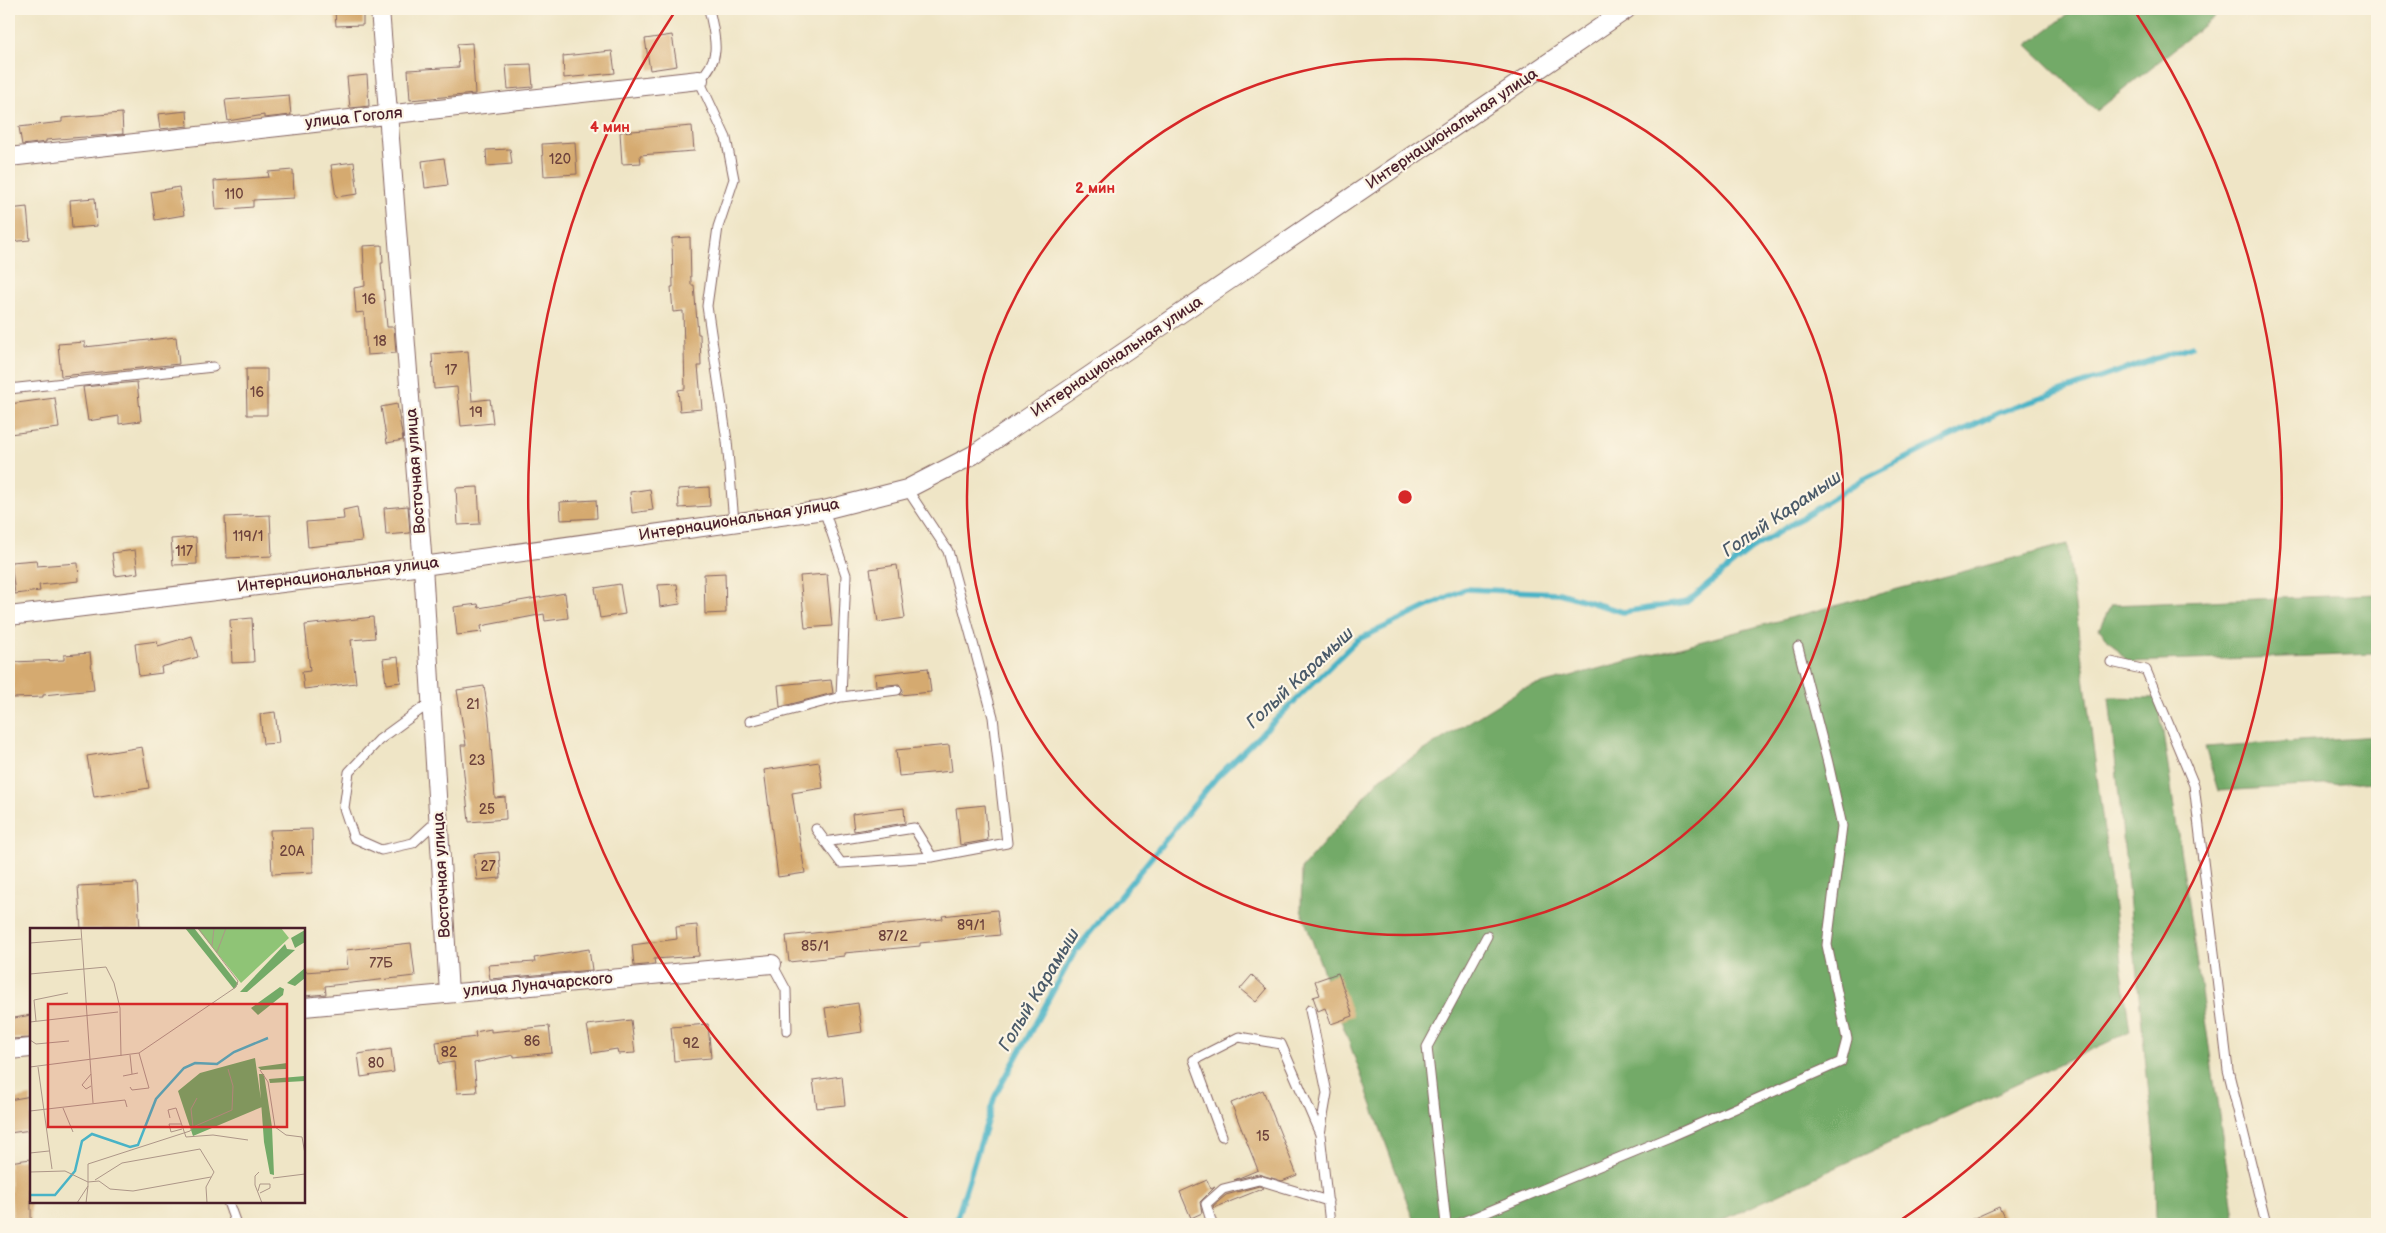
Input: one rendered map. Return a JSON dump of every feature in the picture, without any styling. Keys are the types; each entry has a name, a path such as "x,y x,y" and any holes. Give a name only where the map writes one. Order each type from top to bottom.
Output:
{"street":[{"name":"Восточная улица","path":"380,9 423,566 449,993"},
{"name":"Интернациональная улица","path":"9,616 423,566 824,510 907,489 973,455 1627,9"},
{"name":"улица Гоголя","path":"9,157 700,80"},
{"name":"улица Луначарского","path":"305,1007 772,964"},
{"path":"9,1050 30,1048"}],"lane":[{"path":"710,9 716,46 711,69 700,80 726,138 734,179 718,227 707,306 727,441 734,522"},
{"path":"9,389 213,368"},
{"path":"816,829 841,863 932,857 1007,843 993,717 948,551 907,489"},
{"path":"824,510 846,575 841,697"},
{"path":"1458,1224 1672,1136 1840,1062 1847,1038 1827,945 1842,826 1798,647"},
{"path":"2111,662 2146,670 2194,786 2228,1070 2266,1224"},
{"path":"750,722 841,697 897,690"},
{"path":"431,702 379,740 349,772 344,808 354,838 381,850 413,843 439,819"},
{"path":"825,842 914,828 932,857"},
{"path":"1446,1224 1427,1047 1487,936"},
{"path":"772,964 786,990 787,1031"},
{"path":"1310,1010 1327,1093 1320,1134"},
{"path":"1222,1136 1194,1060 1239,1037 1282,1044 1320,1134 1330,1224"},
{"path":"1212,1224 1206,1204 1223,1189 1259,1180 1328,1201"},
{"path":"228,1203 236,1224"}],"green space":[{"path":"2075,9 2224,9 2097,111 2027,45"},
{"path":"2067,544 2130,1032 1714,1224 1415,1224 1301,910 1302,868 1380,778 1522,689"},
{"path":"2377,594 2377,654 2128,662 2099,629 2111,605"},
{"path":"2109,697 2158,698 2235,1224 2156,1224 2155,1155"},
{"path":"2377,736 2377,782 2218,791 2205,747"}],"building":[{"path":"363,9 363,25 336,26 335,10"},
{"path":"672,35 677,66 650,70 645,39"},
{"path":"472,43 475,94 410,100 408,70 459,67 457,44"},
{"path":"612,51 615,73 564,78 563,56"},
{"path":"531,64 533,87 508,89 506,65"},
{"path":"367,75 369,106 350,108 347,77"},
{"path":"289,95 291,115 264,118 264,115 228,121 225,100"},
{"path":"187,111 188,126 160,129 158,114"},
{"path":"122,113 123,134 46,140 46,142 22,145 19,127 62,122 62,118"},
{"path":"692,126 694,151 640,155 641,163 622,164 620,132"},
{"path":"575,142 577,174 544,176 542,144"},
{"path":"510,149 512,164 487,166 486,150"},
{"path":"444,158 448,185 425,188 422,161"},
{"path":"354,162 358,194 336,197 331,165"},
{"path":"293,170 294,198 253,200 253,207 216,210 214,181 269,177 268,172"},
{"path":"179,187 184,215 155,220 151,192"},
{"path":"95,198 97,226 72,228 70,200"},
{"path":"27,207 30,240 9,242 9,209"},
{"path":"690,237 691,285 694,285 698,334 700,334 701,366 698,366 702,409 680,411 678,390 685,389 683,311 673,312 671,287 673,287 672,238"},
{"path":"382,245 383,263 381,263 387,327 394,327 396,353 367,355 364,312 356,313 354,288 365,286 363,246"},
{"path":"176,337 179,364 61,376 58,344 85,342 85,347"},
{"path":"468,351 472,401 490,399 493,423 461,426 457,387 434,389 432,354"},
{"path":"246,369 267,369 267,415 247,415"},
{"path":"137,382 141,421 119,424 119,416 88,421 83,387"},
{"path":"55,398 59,428 9,434 9,404"},
{"path":"397,404 403,440 387,443 381,407"},
{"path":"478,487 480,524 458,525 456,488"},
{"path":"709,487 710,506 679,508 678,489"},
{"path":"650,489 653,510 632,513 630,492"},
{"path":"596,500 597,518 561,520 560,502"},
{"path":"408,506 410,533 386,535 384,508"},
{"path":"357,507 362,541 308,547 306,522 344,519 343,510"},
{"path":"270,515 272,556 227,558 225,517"},
{"path":"196,537 197,564 173,565 171,539"},
{"path":"135,550 138,573 115,576 112,553"},
{"path":"36,560 37,566 78,563 79,581 39,585 40,591 15,594 11,562"},
{"path":"897,565 905,618 878,622 870,569"},
{"path":"725,573 726,613 705,614 704,574"},
{"path":"827,574 832,626 805,628 800,576"},
{"path":"620,584 625,614 600,618 595,588"},
{"path":"677,584 680,604 660,607 658,585"},
{"path":"565,593 568,618 545,621 544,614 481,626 482,632 457,635 454,607 478,604 479,608"},
{"path":"373,617 375,638 351,640 356,683 304,689 302,672 310,671 305,625"},
{"path":"252,618 254,662 232,663 230,620"},
{"path":"192,636 198,657 161,667 162,673 139,676 135,644 157,641 158,646"},
{"path":"90,653 94,690 43,695 43,697 13,698 12,662 64,660 64,655"},
{"path":"398,657 401,682 386,684 383,659"},
{"path":"928,668 931,692 900,695 903,690 899,684 876,686 875,674"},
{"path":"831,680 833,693 780,707 778,685"},
{"path":"484,686 489,718 495,798 505,797 506,819 469,822 461,745 466,745 457,690"},
{"path":"275,712 279,743 263,744 260,714"},
{"path":"949,745 952,771 899,776 896,750"},
{"path":"142,747 149,788 94,797 87,756"},
{"path":"819,762 823,788 792,793 805,873 778,877 764,770"},
{"path":"985,805 988,840 960,845 956,808"},
{"path":"904,808 905,823 854,831 852,814"},
{"path":"312,829 313,872 272,874 270,830"},
{"path":"499,852 501,878 477,880 474,854"},
{"path":"137,883 140,928 81,928 78,886"},
{"path":"997,910 1000,935 920,943 920,946 844,953 844,956 789,962 786,936 943,919 942,916"},
{"path":"697,925 699,956 654,959 655,964 634,966 632,945 677,939 676,927"},
{"path":"411,943 415,976 325,986 326,994 305,996 305,972 348,969 346,950"},
{"path":"589,949 592,970 490,979 488,965 535,962 534,958"},
{"path":"1338,973 1353,1016 1331,1024 1325,1008 1318,1011 1313,997 1320,995 1315,981"},
{"path":"1252,975 1267,989 1256,1002 1240,989"},
{"path":"858,1003 862,1032 829,1037 825,1008"},
{"path":"30,1015 30,1038 9,1039 9,1019"},
{"path":"631,1020 635,1053 618,1054 617,1049 592,1053 587,1025"},
{"path":"708,1024 711,1058 674,1061 671,1027"},
{"path":"549,1026 552,1053 514,1057 514,1055 474,1063 477,1092 457,1093 454,1062 439,1064 436,1042 476,1037 475,1032 491,1029 491,1032"},
{"path":"391,1049 394,1072 361,1077 358,1054"},
{"path":"842,1076 845,1105 817,1108 813,1080"},
{"path":"1263,1090 1297,1175 1282,1181 1258,1174 1234,1180 1258,1170 1231,1103"},
{"path":"30,1096 30,1130 9,1133 9,1100"},
{"path":"30,1159 31,1224 13,1224 9,1162"},
{"path":"1207,1180 1211,1189 1215,1187 1200,1202 1202,1213 1191,1218 1180,1192"},
{"path":"1259,1186 1264,1188 1214,1208 1213,1206 1226,1195"},
{"path":"1999,1207 2007,1224 1961,1224"}],"waterway":[{"name":"Голый Карамыш","path":"955,1224 995,1096 1076,950 1216,778 1357,640 1465,589 1559,593 1623,612 1687,602 1750,550 1860,481 1998,413 2192,346"}]}
